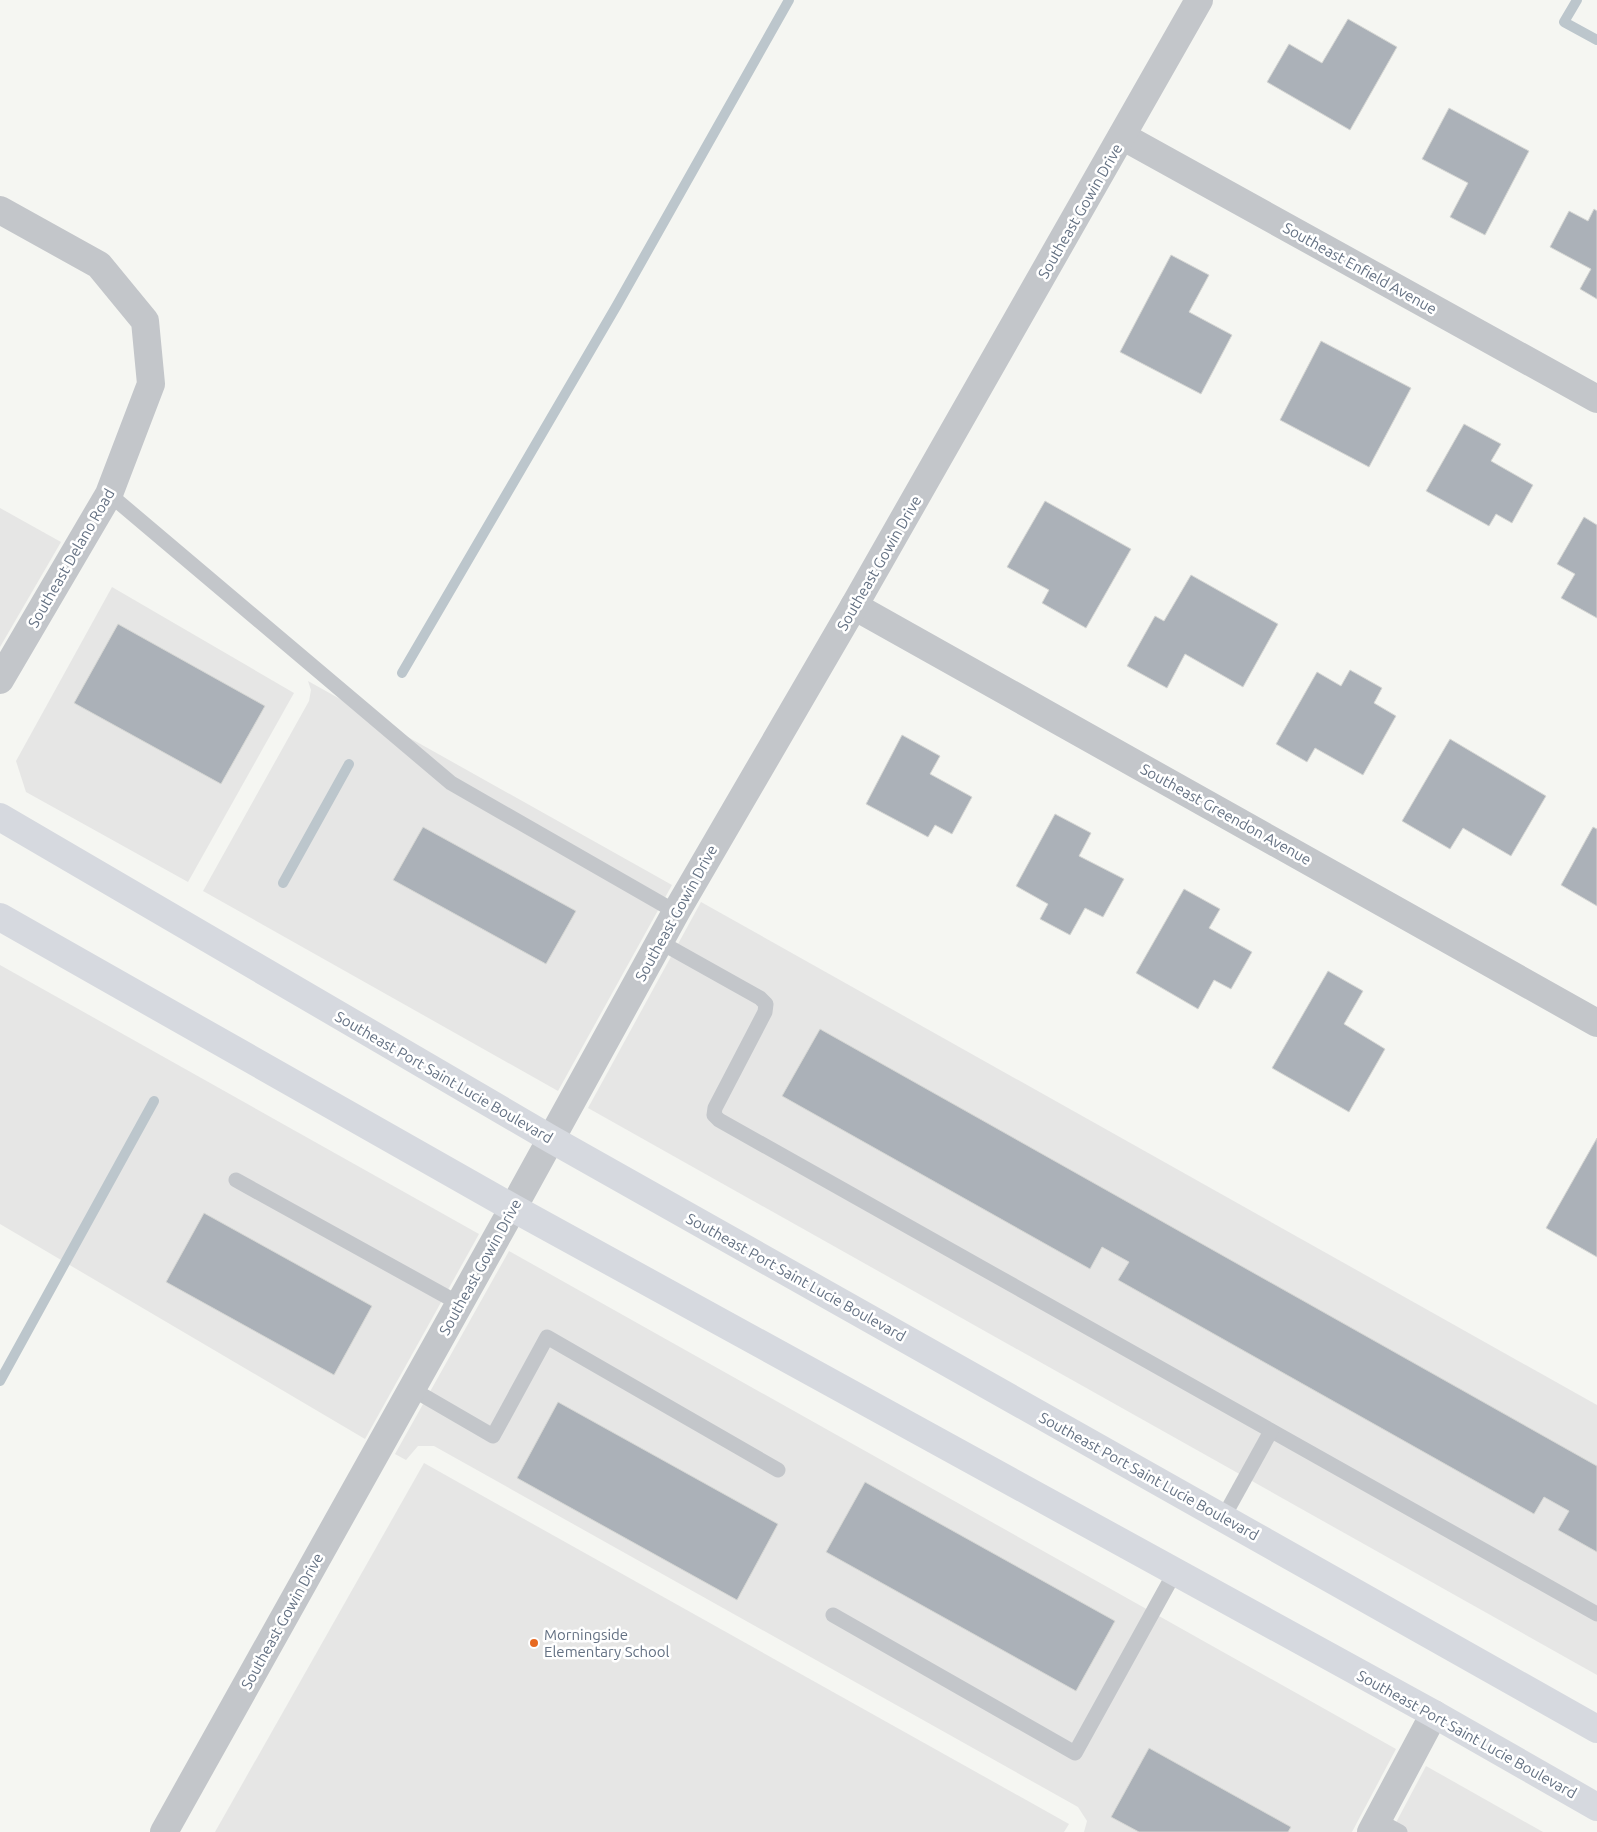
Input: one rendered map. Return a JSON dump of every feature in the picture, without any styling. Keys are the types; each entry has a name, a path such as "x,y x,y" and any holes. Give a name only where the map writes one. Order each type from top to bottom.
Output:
{"main road":[{"name":"Southeast Port Saint Lucie Boulevard","path":"0,817 551,1139 1597,1728"},
{"name":"Southeast Port Saint Lucie Boulevard","path":"0,917 513,1208 1434,1714 1597,1807"}],"street":[{"name":"Southeast Gowin Drive","path":"164,1832 460,1304 676,912 854,606 1199,0"},
{"name":"Southeast Enfield Avenue","path":"1122,136 1597,399"},
{"name":"Southeast Delano Road","path":"0,210 99,265 145,321 151,384 110,494 0,680"},
{"name":"Southeast Greendon Avenue","path":"854,606 1597,1023"},
{"path":"1383,1828 1434,1714"}],"lane":[{"path":"110,494 451,783 676,912"},
{"path":"660,942 760,998 766,1004 765,1012 716,1108 714,1115 719,1120 1597,1614"},
{"path":"236,1180 460,1304"},
{"path":"412,1389 493,1436 546,1336 778,1470"},
{"path":"1223,1518 1271,1431"},
{"path":"833,1615 1075,1753 1175,1572"}],"shaded area":[{"path":"0,508 61,542 0,647"},
{"path":"112,587 294,693 188,882 26,792 16,761"},
{"path":"308,681 672,885 558,1091 203,891 309,701 311,690"},
{"path":"701,902 1597,1405 1597,1675 588,1108"},
{"path":"0,965 479,1234 365,1439 0,1224"},
{"path":"509,1251 1396,1749 1352,1832 1084,1832 1087,1821 1078,1807 434,1446 418,1446 406,1460 395,1454"},
{"name":"Morningside Elementary School","path":"424,1463 1069,1824 1064,1832 215,1832"},
{"path":"1426,1766 1543,1832 1391,1832"}],"building":[{"path":"1348,19 1397,47 1350,130 1267,82 1289,44 1322,63"},
{"path":"1449,108 1529,151 1485,235 1450,217 1468,183 1422,159"},
{"path":"1594,209 1597,211 1597,299 1580,289 1591,269 1550,247 1569,211 1588,221"},
{"path":"1171,255 1209,275 1189,312 1232,335 1201,394 1120,352"},
{"path":"1321,341 1411,388 1369,467 1280,420"},
{"path":"1464,424 1501,444 1491,461 1533,485 1512,523 1496,514 1489,526 1426,491"},
{"path":"1045,501 1131,549 1086,628 1042,603 1049,590 1007,567"},
{"path":"1584,517 1597,525 1597,618 1561,598 1575,574 1557,564"},
{"path":"1191,575 1278,624 1243,687 1185,654 1167,688 1127,666 1155,616 1164,621"},
{"path":"118,624 265,706 221,784 74,703"},
{"path":"1350,670 1382,688 1374,703 1396,716 1363,775 1315,748 1307,762 1276,744 1317,672 1341,686"},
{"path":"902,735 940,756 930,774 972,797 952,834 935,825 928,837 866,804"},
{"path":"1450,739 1546,796 1511,856 1463,828 1450,849 1402,821"},
{"path":"1055,814 1091,833 1079,856 1124,879 1103,917 1085,908 1070,935 1040,919 1048,904 1016,886"},
{"path":"423,827 576,911 546,964 393,880"},
{"path":"1593,827 1597,829 1597,906 1561,885"},
{"path":"1184,889 1220,909 1209,928 1252,952 1231,989 1214,980 1198,1009 1136,973"},
{"path":"1328,971 1363,991 1344,1024 1385,1049 1349,1112 1272,1068"},
{"path":"820,1029 1597,1466 1597,1552 1558,1530 1569,1511 1544,1497 1534,1514 1118,1280 1129,1262 1102,1247 1090,1269 782,1096"},
{"path":"1597,1138 1597,1257 1546,1228"},
{"path":"204,1213 372,1306 334,1375 166,1282"},
{"path":"558,1402 778,1524 737,1600 517,1478"},
{"path":"865,1482 1115,1621 1076,1691 826,1552"},
{"path":"1149,1748 1291,1827 1288,1832 1139,1832 1111,1817"}],"waterway":[{"path":"402,673 617,305 789,0"},
{"path":"1577,0 1564,22 1597,40"},
{"path":"283,883 349,764"},
{"path":"0,1381 154,1101"}],"place":[{"name":"Morningside Elementary School","path":"534,1643"}]}
